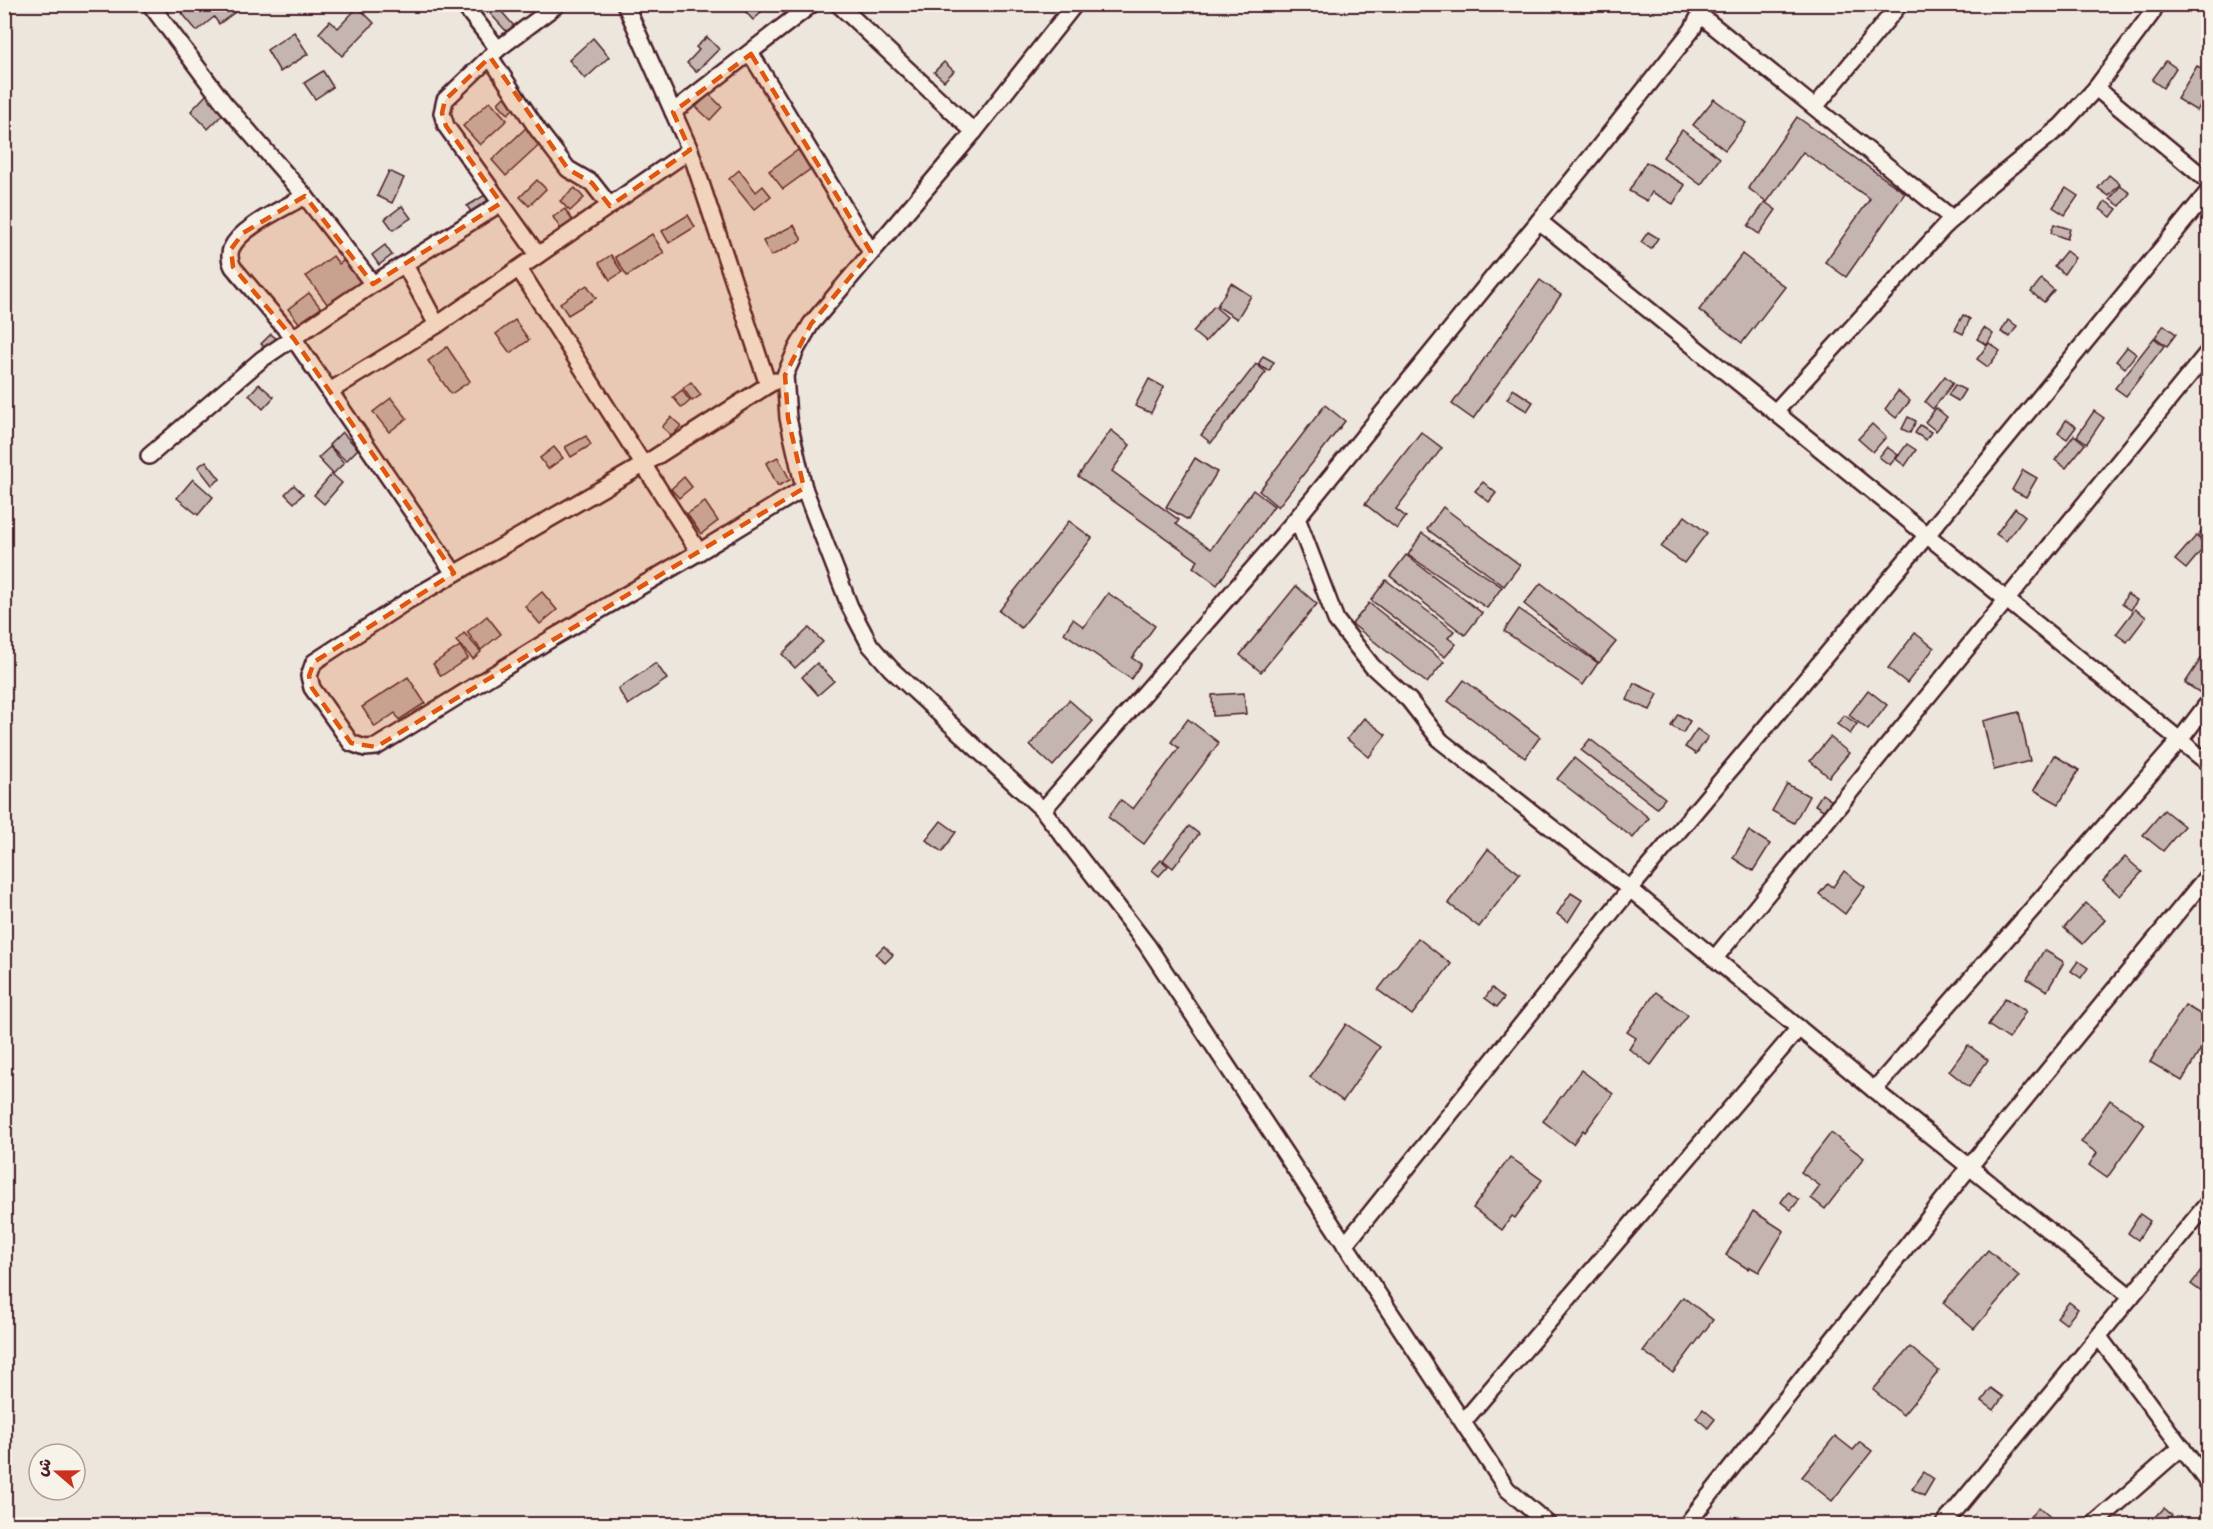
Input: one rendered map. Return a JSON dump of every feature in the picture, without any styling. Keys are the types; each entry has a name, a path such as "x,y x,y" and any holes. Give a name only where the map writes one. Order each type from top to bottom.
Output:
{"street":[{"path":"150,4 224,103 305,196 373,284"},
{"path":"463,4 538,130 568,169 592,183 610,206"},
{"path":"538,255 446,126 442,113 444,100 494,53 558,4"},
{"path":"625,4 690,150 768,385"},
{"path":"673,112 751,54 812,4"},
{"path":"838,4 974,132"},
{"path":"1076,4 974,132 811,324 797,348 785,375 788,418 804,488 850,607 870,645 891,669 1043,810 1147,945 1507,1489 1548,1524"},
{"path":"1815,107 1900,4"},
{"path":"1775,412 1953,219 1989,185 2061,126 2096,88 2152,13 2156,4"},
{"path":"1043,810 1297,518 1692,30 1703,10 1815,107 1953,219"},
{"path":"751,54 871,252"},
{"path":"2096,88 2208,181"},
{"path":"330,391 437,325 690,150"},
{"path":"1345,1245 1630,889 1927,536 2208,192"},
{"path":"305,196 243,233 231,249 230,259 233,267 294,339 454,573"},
{"path":"149,456 262,359 501,202"},
{"path":"1539,221 2208,763"},
{"path":"405,265 437,325"},
{"path":"519,269 699,552"},
{"path":"1715,958 2208,352"},
{"path":"785,375 643,465 409,600 315,662 309,676 312,688 351,743 365,748 376,747 554,637 804,488"},
{"path":"1297,518 1336,620 1372,666 1409,700 1441,741 1630,889 2131,1297"},
{"path":"1874,1090 2180,740 2208,703"},
{"path":"1688,1524 1970,1166 2208,875"},
{"path":"1463,1422 1799,1028"},
{"path":"1944,1524 2208,1203"},
{"path":"2098,1337 2208,1483"},
{"path":"2094,1524 2182,1447"}],"highlighted area":[{"path":"751,54 871,252 811,324 785,375 788,418 804,488 376,747 351,743 312,688 309,676 314,662 454,573 294,339 233,267 231,249 243,233 305,196 373,284 501,203 446,126 442,113 445,100 490,57 568,169 592,183 610,206 690,150 673,112"}],"building":[{"path":"192,4 235,4 239,9 219,24 214,17 197,31 182,13"},
{"path":"490,4 495,4 514,26 507,32 486,9"},
{"path":"746,4 754,4 761,13 753,20 742,8"},
{"path":"358,7 374,23 342,56 319,33 330,21 338,28"},
{"path":"294,32 308,54 280,72 267,50"},
{"path":"707,37 719,49 696,72 687,63 699,50 696,47"},
{"path":"593,38 609,57 585,79 569,60"},
{"path":"2166,61 2176,68 2163,88 2152,80"},
{"path":"944,62 954,71 944,81 934,72"},
{"path":"2197,66 2208,72 2208,92 2197,111 2177,99"},
{"path":"323,71 333,87 315,99 304,83"},
{"path":"207,94 225,112 208,129 191,111"},
{"path":"709,94 722,107 710,120 696,107"},
{"path":"506,95 516,106 508,114 498,103"},
{"path":"1714,99 1746,123 1725,150 1693,125"},
{"path":"490,101 507,120 480,145 463,126"},
{"path":"1797,117 1905,193 1846,277 1825,262 1870,199 1803,152 1767,202 1748,188"},
{"path":"530,124 545,140 506,176 492,160"},
{"path":"1682,130 1720,158 1701,185 1663,157"},
{"path":"798,150 812,168 783,189 769,171"},
{"path":"1646,162 1685,185 1673,204 1652,192 1647,201 1629,191"},
{"path":"739,170 756,192 763,186 771,196 754,210 729,179"},
{"path":"389,171 404,178 392,203 377,196"},
{"path":"2109,175 2120,184 2109,196 2098,188"},
{"path":"537,180 546,189 529,206 520,197"},
{"path":"2120,186 2130,193 2120,206 2110,199"},
{"path":"575,188 584,198 570,211 560,201"},
{"path":"2066,188 2078,196 2065,215 2053,207"},
{"path":"485,195 491,206 474,216 467,206"},
{"path":"2105,201 2117,209 2111,217 2100,209"},
{"path":"1765,202 1776,210 1759,234 1748,226"},
{"path":"402,206 411,218 393,230 385,219"},
{"path":"565,209 574,223 562,231 553,217"},
{"path":"688,215 695,227 669,243 662,231"},
{"path":"2054,224 2070,229 2067,239 2051,233"},
{"path":"794,225 802,240 771,256 763,241"},
{"path":"1648,232 1658,238 1651,249 1641,242"},
{"path":"652,234 664,253 627,276 615,257"},
{"path":"385,245 392,255 379,265 372,255"},
{"path":"2066,251 2075,258 2064,274 2054,266"},
{"path":"1742,254 1785,287 1742,343 1699,310"},
{"path":"611,255 622,272 610,280 599,263"},
{"path":"333,256 339,264 349,257 367,282 331,309 306,276"},
{"path":"2041,279 2054,290 2044,302 2031,292"},
{"path":"1540,280 1561,295 1473,419 1452,404"},
{"path":"1231,283 1251,296 1237,319 1217,306"},
{"path":"587,285 596,298 568,315 560,303"},
{"path":"309,293 325,313 304,329 288,309"},
{"path":"1214,306 1227,317 1205,342 1193,332"},
{"path":"1963,315 1970,319 1963,334 1955,330"},
{"path":"515,320 529,340 510,353 496,334"},
{"path":"2008,320 2017,326 2010,337 2001,332"},
{"path":"2164,325 2176,334 2167,346 2155,337"},
{"path":"1984,328 1993,334 1987,345 1977,339"},
{"path":"271,334 281,343 271,353 261,344"},
{"path":"2154,338 2164,346 2126,396 2115,388"},
{"path":"1989,343 2000,351 1988,367 1977,359"},
{"path":"447,347 470,381 451,394 428,361"},
{"path":"2127,347 2136,354 2125,368 2116,361"},
{"path":"1263,356 1274,362 1269,371 1258,365"},
{"path":"1256,364 1266,372 1211,443 1201,435"},
{"path":"1945,376 1953,383 1933,409 1925,402"},
{"path":"1149,379 1164,387 1151,413 1135,406"},
{"path":"691,382 701,395 692,401 683,388"},
{"path":"259,384 274,397 263,409 249,395"},
{"path":"1955,385 1965,390 1958,401 1948,395"},
{"path":"1513,389 1533,402 1527,411 1507,399"},
{"path":"682,390 690,401 682,408 673,397"},
{"path":"1898,391 1910,401 1896,418 1885,409"},
{"path":"391,398 407,418 389,432 373,412"},
{"path":"1325,405 1345,421 1278,507 1259,491"},
{"path":"1936,408 1947,417 1936,431 1925,422"},
{"path":"2094,411 2104,418 2087,443 2077,436"},
{"path":"671,417 681,426 672,436 662,427"},
{"path":"1908,417 1916,421 1910,433 1902,429"},
{"path":"2066,420 2076,427 2067,439 2058,433"},
{"path":"1872,424 1886,437 1873,452 1858,439"},
{"path":"1920,425 1931,432 1926,440 1915,433"},
{"path":"1111,430 1130,445 1112,471 1179,520 1176,524 1211,549 1253,490 1274,506 1217,585 1193,567 1198,561 1078,476"},
{"path":"342,432 358,449 346,461 329,445"},
{"path":"1421,432 1442,448 1396,509 1406,517 1397,529 1365,504"},
{"path":"2074,435 2085,444 2066,468 2055,460"},
{"path":"586,436 591,445 571,457 565,447"},
{"path":"1907,444 1916,450 1905,466 1896,459"},
{"path":"330,447 344,463 333,474 318,458"},
{"path":"554,447 563,458 548,469 540,458"},
{"path":"1887,447 1898,455 1890,465 1879,457"},
{"path":"778,457 790,480 778,486 766,463"},
{"path":"1195,458 1217,472 1188,520 1166,507"},
{"path":"206,461 220,479 212,485 198,467"},
{"path":"2023,470 2037,478 2026,497 2012,490"},
{"path":"332,474 342,483 324,504 314,495"},
{"path":"684,477 692,487 679,498 671,489"},
{"path":"193,479 213,497 198,515 177,498"},
{"path":"1483,482 1496,493 1489,502 1475,491"},
{"path":"294,485 303,494 294,503 285,494"},
{"path":"705,502 718,521 701,534 687,514"},
{"path":"1443,507 1520,565 1504,586 1427,529"},
{"path":"2015,508 2025,516 2006,541 1996,534"},
{"path":"1685,516 1707,533 1684,563 1661,547"},
{"path":"2208,520 2208,539 2207,542 2198,536"},
{"path":"1069,521 1092,538 1021,628 999,611"},
{"path":"1422,533 1502,587 1487,608 1408,555"},
{"path":"2196,536 2206,545 2186,569 2175,560"},
{"path":"1406,555 1482,613 1465,635 1390,576"},
{"path":"1386,580 1454,631 1448,638 1456,644 1445,657 1371,600"},
{"path":"1541,583 1616,642 1599,663 1524,604"},
{"path":"1296,586 1317,604 1261,672 1240,655"},
{"path":"542,592 557,610 540,624 525,606"},
{"path":"1108,593 1155,626 1132,658 1141,664 1131,679 1064,633 1073,619 1084,627"},
{"path":"2127,594 2137,600 2131,610 2122,604"},
{"path":"1369,603 1444,662 1427,683 1352,624"},
{"path":"1519,609 1598,663 1583,685 1504,631"},
{"path":"2135,609 2146,617 2127,642 2116,634"},
{"path":"487,616 501,634 481,650 467,632"},
{"path":"809,628 823,642 795,668 782,654"},
{"path":"464,633 481,652 473,659 456,641"},
{"path":"1915,633 1934,648 1907,683 1888,668"},
{"path":"460,646 468,658 441,676 433,664"},
{"path":"2208,648 2208,683 2202,694 2185,683"},
{"path":"656,663 667,679 628,705 618,689"},
{"path":"817,663 834,681 818,695 802,677"},
{"path":"408,677 425,703 399,720 395,713 375,727 362,707"},
{"path":"1464,680 1540,737 1525,758 1448,701"},
{"path":"1634,683 1658,694 1650,710 1627,700"},
{"path":"1868,690 1887,705 1868,730 1849,715"},
{"path":"1244,693 1246,714 1213,716 1212,695"},
{"path":"1069,700 1093,721 1053,766 1030,745"},
{"path":"2019,712 2030,761 1994,770 1983,721"},
{"path":"1678,714 1690,721 1683,733 1671,726"},
{"path":"1844,715 1857,724 1850,734 1837,724"},
{"path":"1364,718 1386,735 1369,757 1347,739"},
{"path":"1188,719 1219,743 1144,844 1108,817 1121,800 1133,809 1179,748 1171,742"},
{"path":"1697,729 1708,737 1696,754 1685,747"},
{"path":"1830,737 1849,753 1829,777 1810,761"},
{"path":"1590,739 1665,798 1657,808 1581,750"},
{"path":"2054,755 2079,770 2059,804 2034,790"},
{"path":"1574,758 1649,818 1633,838 1557,779"},
{"path":"1787,784 1809,796 1794,823 1772,811"},
{"path":"1822,794 1832,801 1825,811 1815,805"},
{"path":"2164,810 2184,826 2163,851 2143,835"},
{"path":"941,821 956,832 942,852 926,840"},
{"path":"1189,826 1199,834 1173,868 1163,860"},
{"path":"1749,831 1770,844 1753,871 1733,858"},
{"path":"1488,849 1520,874 1479,927 1448,903"},
{"path":"2125,857 2142,872 2120,896 2103,881"},
{"path":"1161,860 1168,866 1159,876 1152,870"},
{"path":"1844,871 1865,887 1845,914 1819,894 1828,883 1833,887"},
{"path":"1571,893 1582,900 1568,922 1557,914"},
{"path":"2086,903 2105,920 2083,944 2064,928"},
{"path":"1418,938 1451,964 1412,1015 1378,990"},
{"path":"884,946 893,955 885,963 876,954"},
{"path":"2044,950 2064,962 2047,991 2027,979"},
{"path":"2078,961 2088,968 2081,978 2071,971"},
{"path":"1492,988 1504,998 1497,1007 1485,998"},
{"path":"1656,992 1688,1015 1651,1065 1629,1049 1636,1038 1627,1032"},
{"path":"2005,998 2026,1011 2009,1039 1988,1025"},
{"path":"2185,1005 2208,1019 2208,1037 2182,1081 2150,1062"},
{"path":"1346,1024 1380,1047 1343,1101 1310,1077"},
{"path":"1968,1045 1988,1060 1969,1087 1949,1071"},
{"path":"1581,1070 1613,1094 1585,1132 1583,1130 1573,1144 1543,1121"},
{"path":"2110,1100 2145,1124 2107,1178 2089,1165 2097,1153 2081,1142"},
{"path":"1831,1133 1864,1158 1825,1209 1811,1198 1820,1186 1801,1172"},
{"path":"1510,1157 1542,1180 1515,1218 1512,1216 1502,1230 1473,1208"},
{"path":"1788,1192 1799,1200 1791,1210 1781,1202"},
{"path":"1753,1211 1784,1231 1759,1272 1750,1267 1748,1269 1726,1255"},
{"path":"2140,1214 2150,1221 2138,1240 2128,1233"},
{"path":"1988,1250 2019,1276 1974,1329 1943,1303"},
{"path":"2206,1265 2208,1286 2203,1293 2191,1284"},
{"path":"1683,1297 1713,1320 1673,1373 1643,1351"},
{"path":"2069,1302 2078,1309 2066,1324 2057,1317"},
{"path":"1910,1347 1939,1371 1903,1415 1873,1390"},
{"path":"1991,1388 2003,1397 1994,1410 1982,1401"},
{"path":"1703,1409 1715,1419 1708,1428 1696,1418"},
{"path":"1835,1436 1853,1450 1860,1442 1872,1451 1832,1501 1802,1477"},
{"path":"1924,1472 1934,1479 1924,1496 1912,1489"},
{"path":"2039,1507 2058,1524 2023,1524"},
{"path":"2164,1508 2172,1515 2163,1524 2159,1524 2154,1519"}]}
